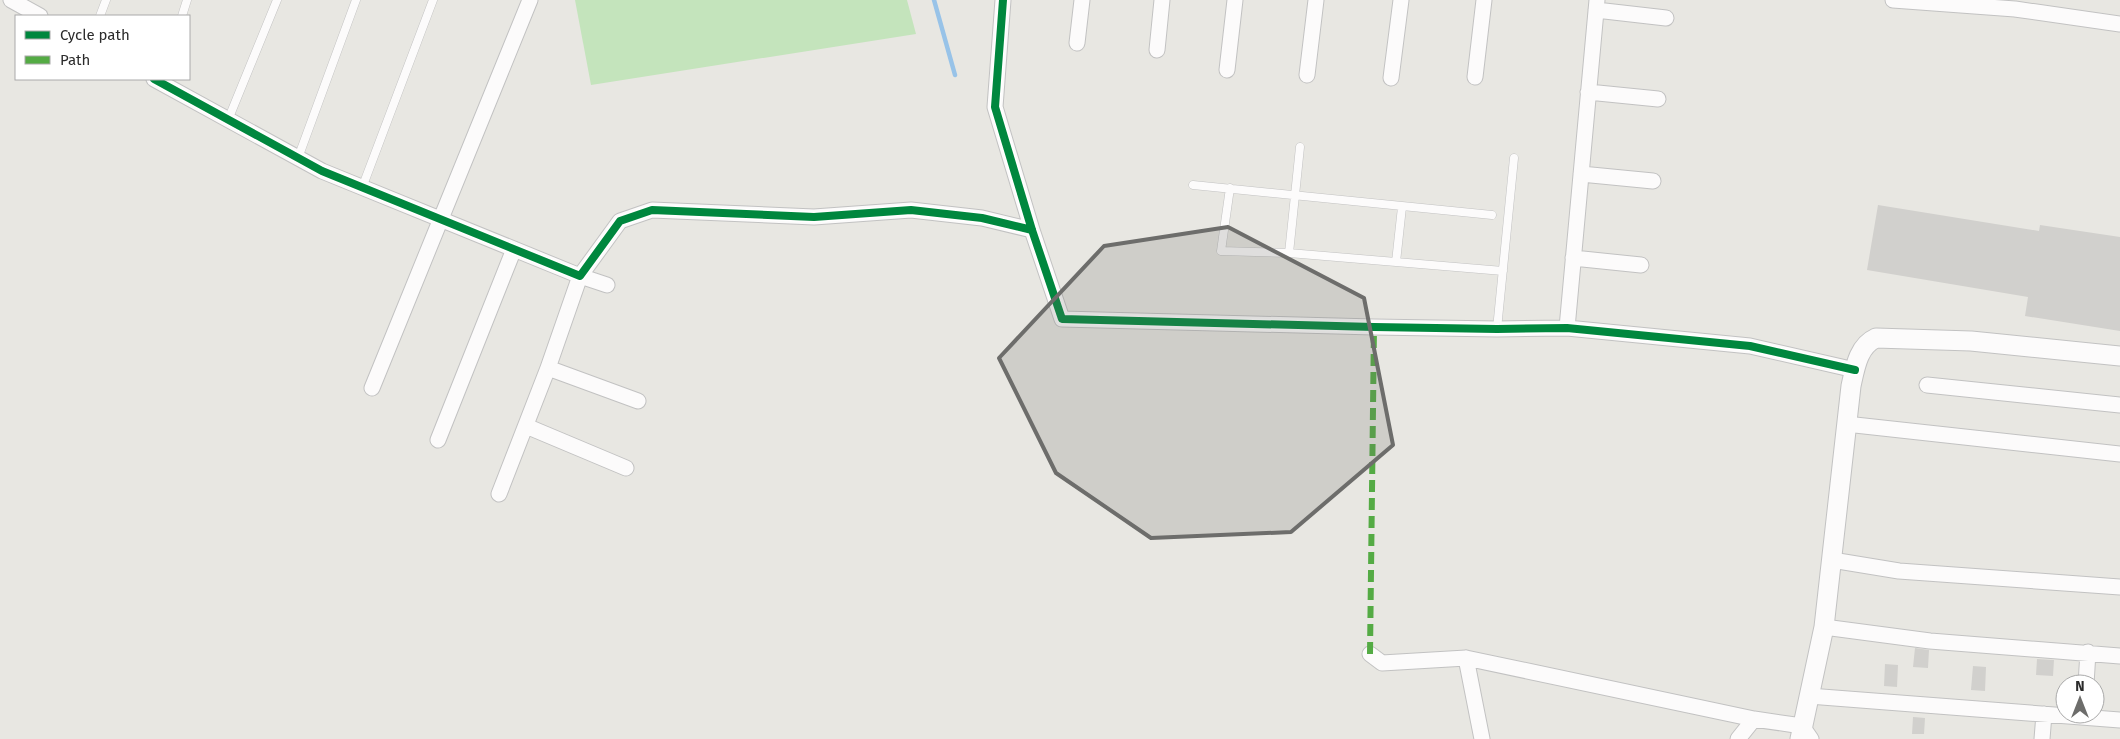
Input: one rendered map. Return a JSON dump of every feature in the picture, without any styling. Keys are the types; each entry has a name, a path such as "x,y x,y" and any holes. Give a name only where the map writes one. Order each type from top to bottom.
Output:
{"street":[{"path":"372,388 530,0"},
{"path":"1003,0 994,107 1062,319 1497,329 1567,328 1750,346 1855,370"},
{"path":"1077,43 1082,0"},
{"path":"1158,50 1162,0"},
{"path":"1227,70 1235,0"},
{"path":"1307,75 1316,0"},
{"path":"1391,78 1401,0"},
{"path":"1475,77 1484,0"},
{"path":"1893,0 2015,9 2120,24"},
{"path":"20,2 39,15"},
{"path":"1567,328 1596,5 1666,18"},
{"path":"158,80 322,171 580,276 607,285"},
{"path":"1588,92 1658,99"},
{"path":"1581,174 1653,180"},
{"path":"499,494 548,368 580,276 620,221 652,210 814,216 910,210 982,218 1032,230"},
{"path":"438,440 514,249"},
{"path":"1573,258 1641,266"},
{"path":"1370,654 1382,663 1466,658 1754,719 1804,735 1809,696 1824,627 1846,424 1855,370 1864,347 1869,341 1876,338 1971,341 2120,356"},
{"path":"548,368 638,401"},
{"path":"1927,385 2120,405"},
{"path":"1846,424 2120,454"},
{"path":"526,426 626,468"},
{"path":"1832,560 1900,571 2120,587"},
{"path":"1824,627 1930,641 2120,656"},
{"path":"2087,674 2088,652"},
{"path":"1466,658 1482,739"},
{"path":"1809,696 2055,715"},
{"path":"2042,739 2044,714"},
{"path":"2105,718 2120,720"},
{"path":"1738,739 1754,719"}],"lane":[{"path":"100,15 106,0"},
{"path":"182,15 187,0"},
{"path":"228,120 277,0"},
{"path":"298,158 356,0"},
{"path":"362,188 433,0"},
{"path":"1289,253 1300,147"},
{"path":"1497,329 1514,158"},
{"path":"1193,185 1402,207 1492,214"},
{"path":"1230,188 1221,250 1289,253 1503,271"},
{"path":"1396,262 1402,207"}],"highlighted area":[{"path":"1228,227 1364,298 1393,445 1291,532 1151,538 1056,473 999,358 1104,246"}],"green space":[{"path":"575,0 907,0 916,34 591,85"}],"building":[{"path":"1878,205 2039,231 2040,225 2120,237 2120,331 2025,316 2028,297 1867,270"},
{"path":"1915,648 1929,650 1928,668 1913,667"},
{"path":"2037,659 2054,660 2053,676 2036,675"},
{"path":"1885,664 1898,665 1897,687 1884,686"},
{"path":"1973,666 1986,667 1985,691 1971,690"},
{"path":"1913,717 1925,718 1924,734 1912,734"}],"waterway":[{"path":"934,0 955,75"}],"marked path":[{"path":"1370,654 1374,327"}],"cycle path":[{"path":"1003,0 995,107 1032,230 1062,319 1374,327 1567,328 1750,346 1855,370"},
{"path":"156,80 322,171 580,276 620,221 652,210 814,217 911,210 982,218 1032,230"}]}
